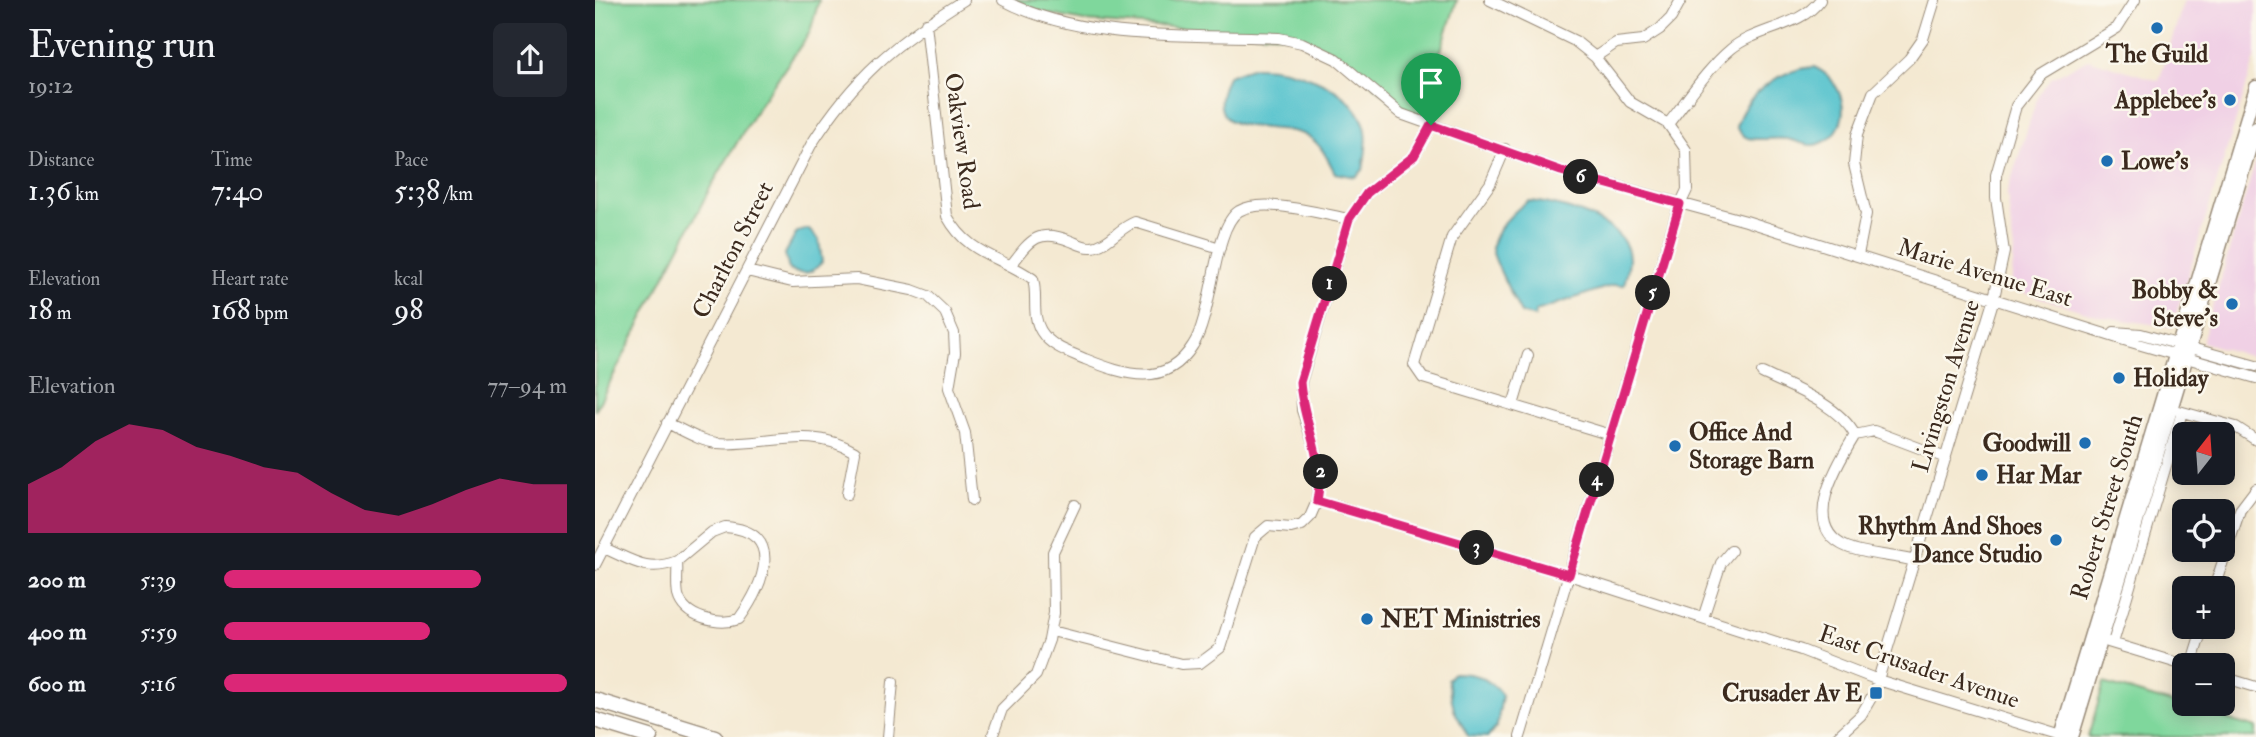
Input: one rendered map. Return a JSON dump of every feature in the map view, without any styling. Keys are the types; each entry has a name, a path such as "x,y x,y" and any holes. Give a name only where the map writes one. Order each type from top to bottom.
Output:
{"highway":[{"path":"595,700 715,737"},
{"path":"595,709 700,737"},
{"path":"595,720 650,737"}],"main road":[{"name":"Robert Street South","path":"2064,737 2107,642 2141,511 2177,410 2182,350 2256,87"},
{"name":"Robert Street South","path":"2064,737 2132,498 2256,128"},
{"path":"2132,498 2141,511"},
{"path":"2094,624 2107,642"}],"street":[{"name":"Charlton Street","path":"595,565 811,145 835,107 877,61 926,23 964,0"},
{"name":"Marie Avenue East","path":"1003,0 1042,18 1083,27 1279,38 1302,43 1336,59 1397,112 1431,125 1571,174 1858,255 2100,331 2141,334 2256,378"},
{"path":"1490,0 1575,41 1595,57 1630,102 1668,124 1686,150 1687,190 1680,204 1520,737"},
{"path":"1595,57 1616,43 1643,40 1660,29 1671,18 1681,0"},
{"path":"1668,124 1732,48 1750,36 1804,14 1820,0"},
{"path":"1858,255 1866,214 1854,164 1857,135 1873,93 1909,59 1923,39 1935,0"},
{"name":"Livingston Avenue","path":"1837,737 1861,715 1878,680 1994,298 2004,252 1996,198 1996,175 2016,106 2041,74 2117,28 2135,0"},
{"name":"Oakview Road","path":"926,23 947,216 970,247 1012,264 1033,279 1036,318 1051,342 1120,373 1145,377 1173,367 1195,343 1205,320 1224,230 1240,211 1266,205 1349,219"},
{"path":"1052,631 1202,667 1215,654 1224,639 1255,537 1268,526 1291,528 1302,524 1313,513 1317,501 1320,464 1302,410 1300,382 1349,219 1367,193 1414,156 1431,125"},
{"path":"1505,149 1490,184 1453,237 1414,365 1423,378 1611,435"},
{"path":"1012,264 1029,243 1040,236 1055,235 1093,247 1104,243 1121,227 1135,222 1220,248"},
{"path":"747,271 792,282 857,279 912,290 928,296 945,312 954,333 955,353 949,388 965,433 972,500"},
{"name":"Marie Avenue East","path":"2182,350 2256,366"},
{"path":"1513,405 1528,355"},
{"path":"1762,373 1848,422 1855,435"},
{"path":"2172,661 2107,642 2177,410 2236,427 2256,440"},
{"path":"667,423 697,438 717,443 810,437 837,441 855,452 847,494"},
{"path":"1855,435 1874,431 1946,458"},
{"path":"1855,435 1826,491 1823,518 1833,538 1847,547 1915,561"},
{"path":"2218,576 2240,510 2256,489"},
{"name":"East Crusader Avenue","path":"1317,501 1569,575 1801,650 1878,680 2064,737"},
{"path":"992,737 1002,709 1036,675 1052,631 1055,604 1053,552 1075,505"},
{"path":"604,548 645,566 659,569 677,561 712,532 725,527 749,533 760,542 766,565 764,576 739,619 720,623 694,614 684,606 678,597 677,561"},
{"path":"1703,618 1721,563 1731,551"},
{"path":"2235,681 2256,687"},
{"path":"888,737 893,682"}],"shaded area":[{"path":"2184,0 2256,0 2256,55 2172,327 2103,317 2011,289 2014,251 2007,193 2038,95 2051,78 2088,59 2159,81"},
{"path":"2256,160 2256,358 2202,342"}],"green space":[{"path":"595,0 819,0 810,32 758,107 709,190 595,411"},
{"path":"1014,0 1457,0 1420,116 1396,105 1340,55 1301,36 1084,21 1034,11"},
{"path":"2104,683 2172,703 2172,716 2215,716 2256,728 2256,737 2088,737"}],"water":[{"path":"1253,67 1300,74 1330,87 1344,97 1355,108 1365,127 1363,170 1355,177 1335,173 1321,148 1309,137 1231,121 1222,112 1221,98 1228,76"},
{"path":"1814,67 1831,80 1841,99 1841,120 1829,139 1811,145 1778,138 1748,138 1740,132 1736,127 1747,104 1766,85 1788,73"},
{"path":"1528,201 1573,210 1617,233 1629,258 1624,285 1613,285 1536,311 1535,317 1521,313 1492,248 1500,228"},
{"path":"808,229 819,240 822,262 807,273 789,270 785,254 797,232"},
{"path":"1453,673 1480,677 1492,684 1502,695 1497,726 1488,737 1468,736 1454,710 1448,680"}],"place":[{"name":"The Guild","path":"2157,28"},
{"name":"Applebee's","path":"2230,100"},
{"name":"Lowe's","path":"2107,161"},
{"name":"Bobby & Steve's","path":"2232,304"},
{"name":"Holiday","path":"2119,378"},
{"name":"Goodwill","path":"2085,443"},
{"name":"Office And Storage Barn","path":"1675,446"},
{"name":"Har Mar","path":"1982,475"},
{"name":"Rhythm And Shoes Dance Studio","path":"2056,540"},
{"name":"NET Ministries","path":"1367,619"},
{"name":"Crusader Av E","path":"1876,693"}],"route":[{"path":"1431,125 1561,171 1680,204 1569,575 1317,501 1321,481 1320,464 1302,410 1300,382 1349,219 1367,193 1414,156 1431,125"}]}
